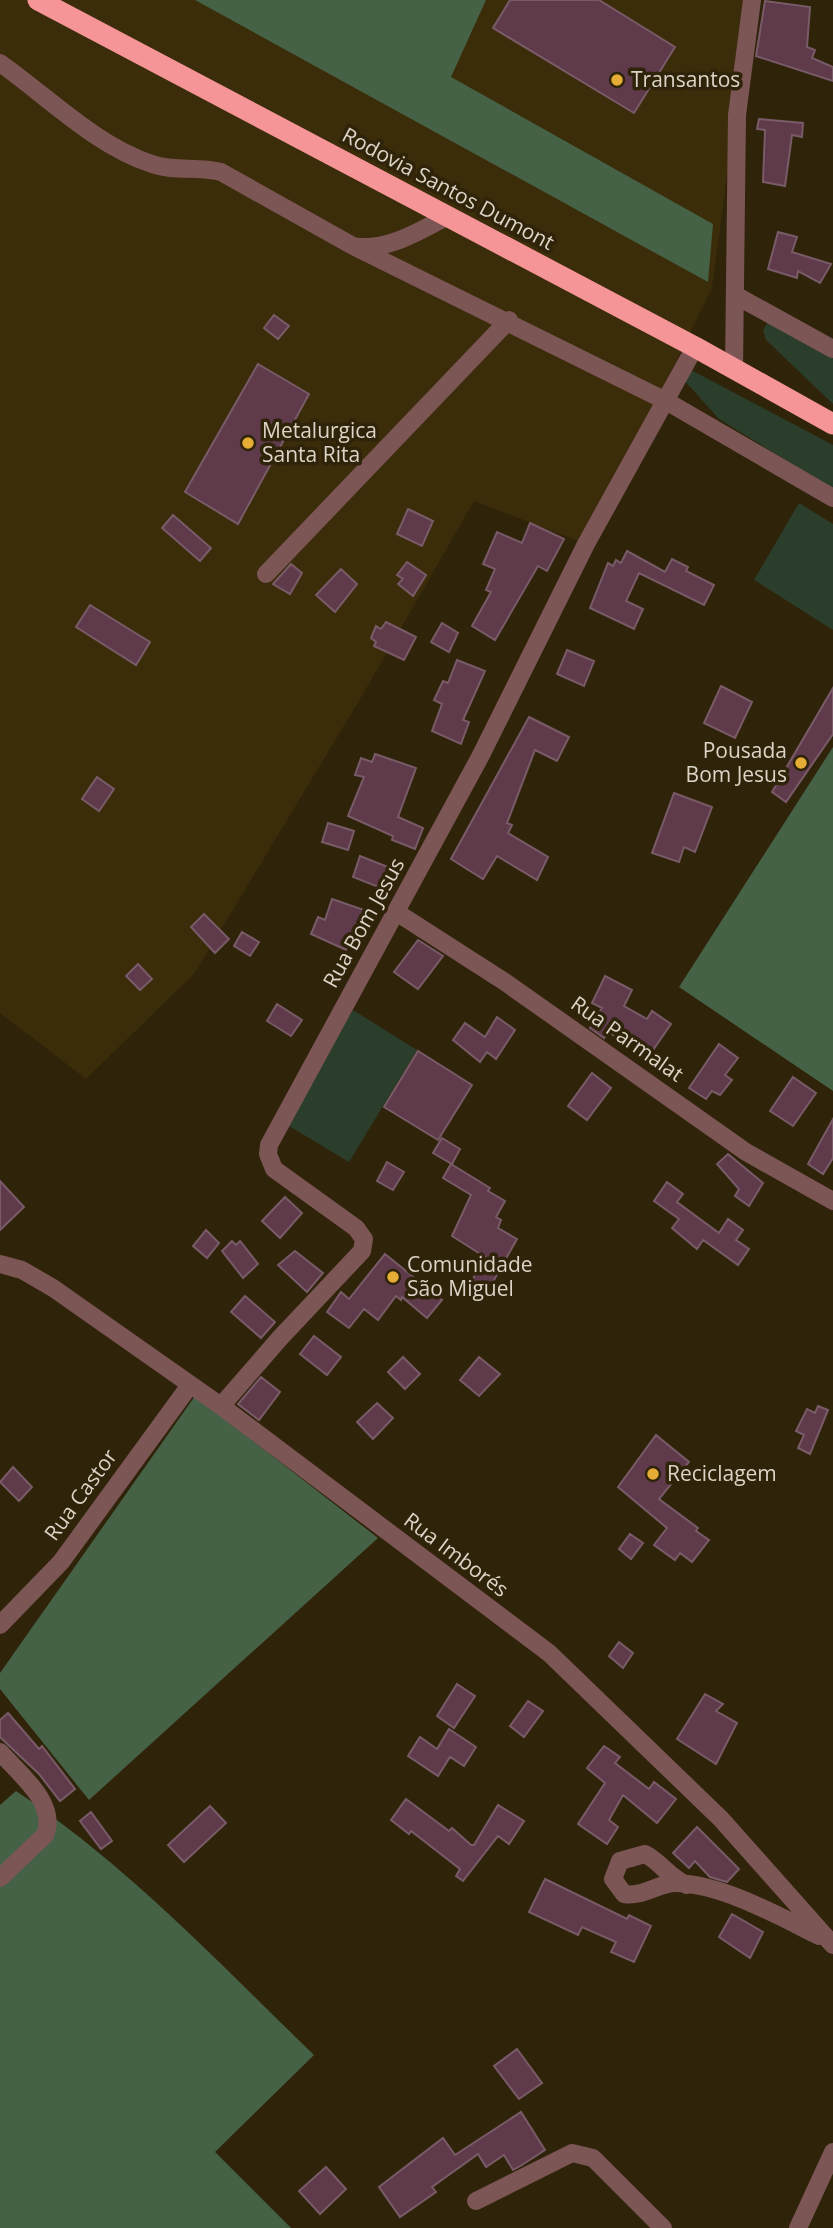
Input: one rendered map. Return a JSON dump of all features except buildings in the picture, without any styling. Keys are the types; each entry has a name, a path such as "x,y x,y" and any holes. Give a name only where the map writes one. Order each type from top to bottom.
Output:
{"highway":[{"name":"Rodovia Santos Dumont","path":"38,0 695,346 833,424"}],"street":[{"path":"734,369 737,115 751,0"},
{"path":"0,63 85,127 133,156 163,167 196,167 221,172 353,246 509,320 666,401 833,498"},
{"path":"353,246 364,248 393,242 448,216"},
{"path":"735,295 833,349"},
{"path":"266,574 509,320"},
{"name":"Rua Bom Jesus","path":"221,1406 365,1245 356,1228 274,1169 268,1154 269,1145 480,757 586,544 695,346"},
{"name":"Rua Parmalat","path":"396,912 505,982 746,1152 833,1202"},
{"name":"Rua Imborés","path":"0,1264 22,1270 53,1288 221,1406 557,1660 720,1819 831,1943"},
{"name":"Rua Castor","path":"0,1625 61,1562 190,1385"},
{"path":"0,1752 41,1799 49,1825 45,1835 0,1878"},
{"path":"687,1885 743,1899 831,1943"},
{"path":"476,2201 562,2157 579,2152 593,2158 663,2228"},
{"path":"799,2228 833,2152"}],"shaded area":[{"path":"0,0 743,0 750,5 712,288 586,544 474,501 359,701 194,974 86,1079 0,1013"}],"green space":[{"path":"195,0 486,0 451,77 713,224 708,282"},
{"path":"768,322 833,351 833,404 766,340 763,330"},
{"path":"691,370 833,445 833,489 719,419 683,379"},
{"path":"799,503 833,524 833,630 754,580"},
{"path":"833,747 833,1091 679,987"},
{"path":"353,1010 417,1050 349,1162 284,1123"},
{"path":"195,1396 378,1538 89,1800 0,1689 0,1673"},
{"path":"16,1791 57,1820 134,1883 314,2055 215,2152 291,2228 0,2228 0,1805"}],"place":[{"name":"Transantos","path":"617,80"},
{"name":"Metalurgica Santa Rita","path":"248,443"},
{"name":"Pousada Bom Jesus","path":"801,763"},
{"name":"Comunidade São Miguel","path":"393,1277"},
{"name":"Reciclagem","path":"653,1474"}]}
